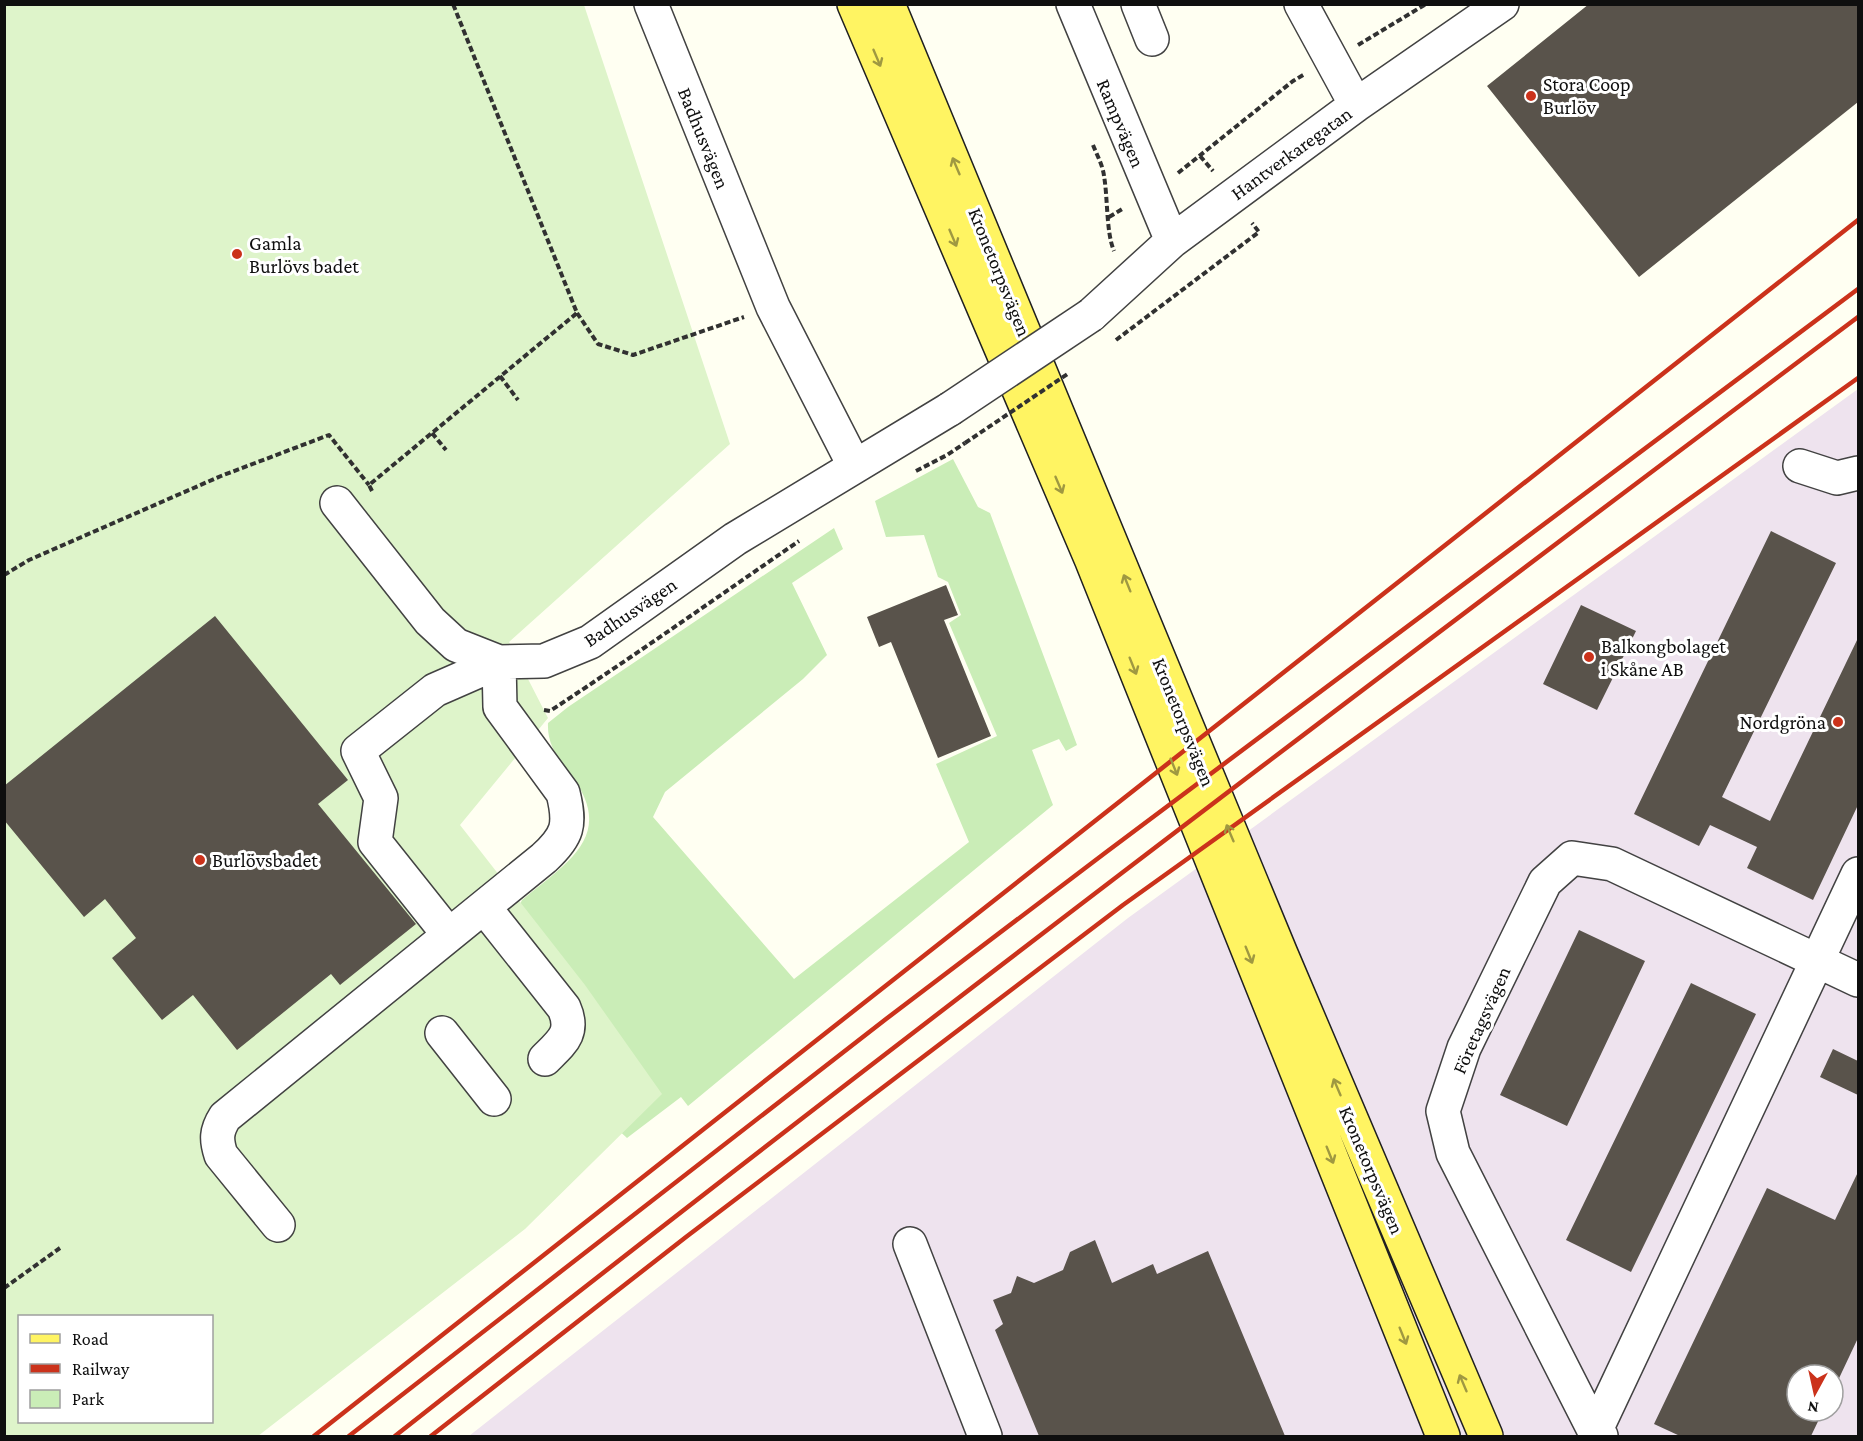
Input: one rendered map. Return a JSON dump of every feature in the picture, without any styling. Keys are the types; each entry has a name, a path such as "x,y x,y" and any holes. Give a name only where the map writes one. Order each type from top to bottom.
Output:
{"main road":[{"name":"Kronetorpsvägen","path":"854,4 1092,561 1443,1437"},
{"name":"Kronetorpsvägen","path":"888,4 1273,935 1486,1437"}],"street":[{"name":"Badhusvägen","path":"651,4 773,308 854,465"},
{"name":"Rampvägen","path":"1073,4 1172,241"},
{"path":"1138,4 1152,39"},
{"path":"1301,4 1356,105"},
{"name":"Hantverkaregatan","path":"950,409 1091,315 1172,241 1356,105 1502,4"},
{"name":"Badhusvägen","path":"336,503 430,621 456,645 500,662 544,661 590,642 735,539 950,409"},
{"path":"1800,466 1837,478 1858,473"},
{"path":"278,1225 221,1155 217,1142 218,1128 225,1117 450,935 559,844 567,828 563,793 500,707 500,662 435,690 358,751 381,798 375,842 450,935"},
{"name":"Företagsvägen","path":"1598,1434 1453,1153 1443,1111 1464,1048 1545,882 1572,858 1612,864 1858,980"},
{"name":"Företagsvägen","path":"1598,1434 1858,874"},
{"path":"484,907 564,1008 568,1018 567,1035 545,1059"},
{"path":"442,1033 494,1100"},
{"path":"910,1244 986,1437"}],"path":[{"path":"453,4 577,313 598,344 633,355 773,308"},
{"path":"1109,217 1151,193 1293,81 1426,4"},
{"path":"1092,142 1104,174 1110,241 1128,283 1148,315"},
{"path":"369,485 577,313"},
{"path":"915,471 947,455 1078,367"},
{"path":"500,376 518,400"},
{"path":"432,433 446,450"},
{"path":"4,575 28,560 210,480 329,435 369,485 374,495"},
{"path":"550,711 800,541"},
{"path":"4,1288 60,1248"}],"shaded area":[{"path":"1858,389 1858,1436 469,1436 1128,918"}],"green space":[{"path":"5,5 584,5 730,444 509,642 548,718 460,825 585,985 662,1094 525,1229 258,1436 5,1436"},
{"path":"953,459 978,507 990,513 1077,745 1066,751 1059,739 1032,750 1053,805 688,1106 681,1097 627,1138 554,1071 518,908 522,900 570,859 581,845 588,830 589,813 583,794 554,750 549,737 548,723 568,707 834,528 843,549 792,583 827,655 803,679 665,792 653,817 794,979 969,842 936,764 997,736 949,623 961,615 948,582 938,577 924,535 886,537 875,501"}],"building":[{"path":"1589,4 1858,4 1858,102 1639,277 1487,86"},
{"path":"1771,531 1836,563 1722,797 1770,821 1858,638 1858,805 1813,900 1747,868 1757,847 1710,825 1699,846 1634,814"},
{"path":"946,585 958,615 944,620 991,736 938,758 891,642 879,647 867,617"},
{"name":"Balkongbolaget i Skåne AB","path":"1581,605 1636,631 1597,710 1543,684"},
{"name":"Burlövsbadet","path":"215,616 348,780 318,804 416,924 340,985 331,974 237,1050 193,995 162,1020 112,958 136,938 105,899 84,917 4,820 4,786"},
{"path":"1579,930 1645,961 1567,1126 1500,1095"},
{"path":"1691,983 1756,1014 1631,1272 1566,1240"},
{"path":"1833,1049 1858,1061 1858,1095 1820,1077"},
{"path":"1858,1172 1858,1338 1845,1366 1845,1363 1785,1363 1785,1423 1817,1423 1811,1436 1680,1436 1654,1424 1767,1188 1835,1220"},
{"path":"1095,1240 1112,1283 1153,1264 1157,1274 1208,1251 1285,1436 1039,1436 995,1330 1003,1324 993,1300 1011,1293 1017,1276 1034,1283 1063,1270 1070,1252"}],"railway":[{"path":"314,1436 1858,220"},
{"path":"349,1436 886,1019 1858,289"},
{"path":"395,1436 1123,872 1858,317"},
{"path":"431,1436 686,1237 1123,905 1858,378"}],"place":[{"name":"Stora Coop Burlöv","path":"1531,96"},
{"name":"Gamla Burlövs badet","path":"237,254"},
{"name":"Balkongbolaget i Skåne AB","path":"1589,657"},
{"name":"Nordgröna","path":"1838,722"},
{"name":"Burlövsbadet","path":"200,860"}]}
